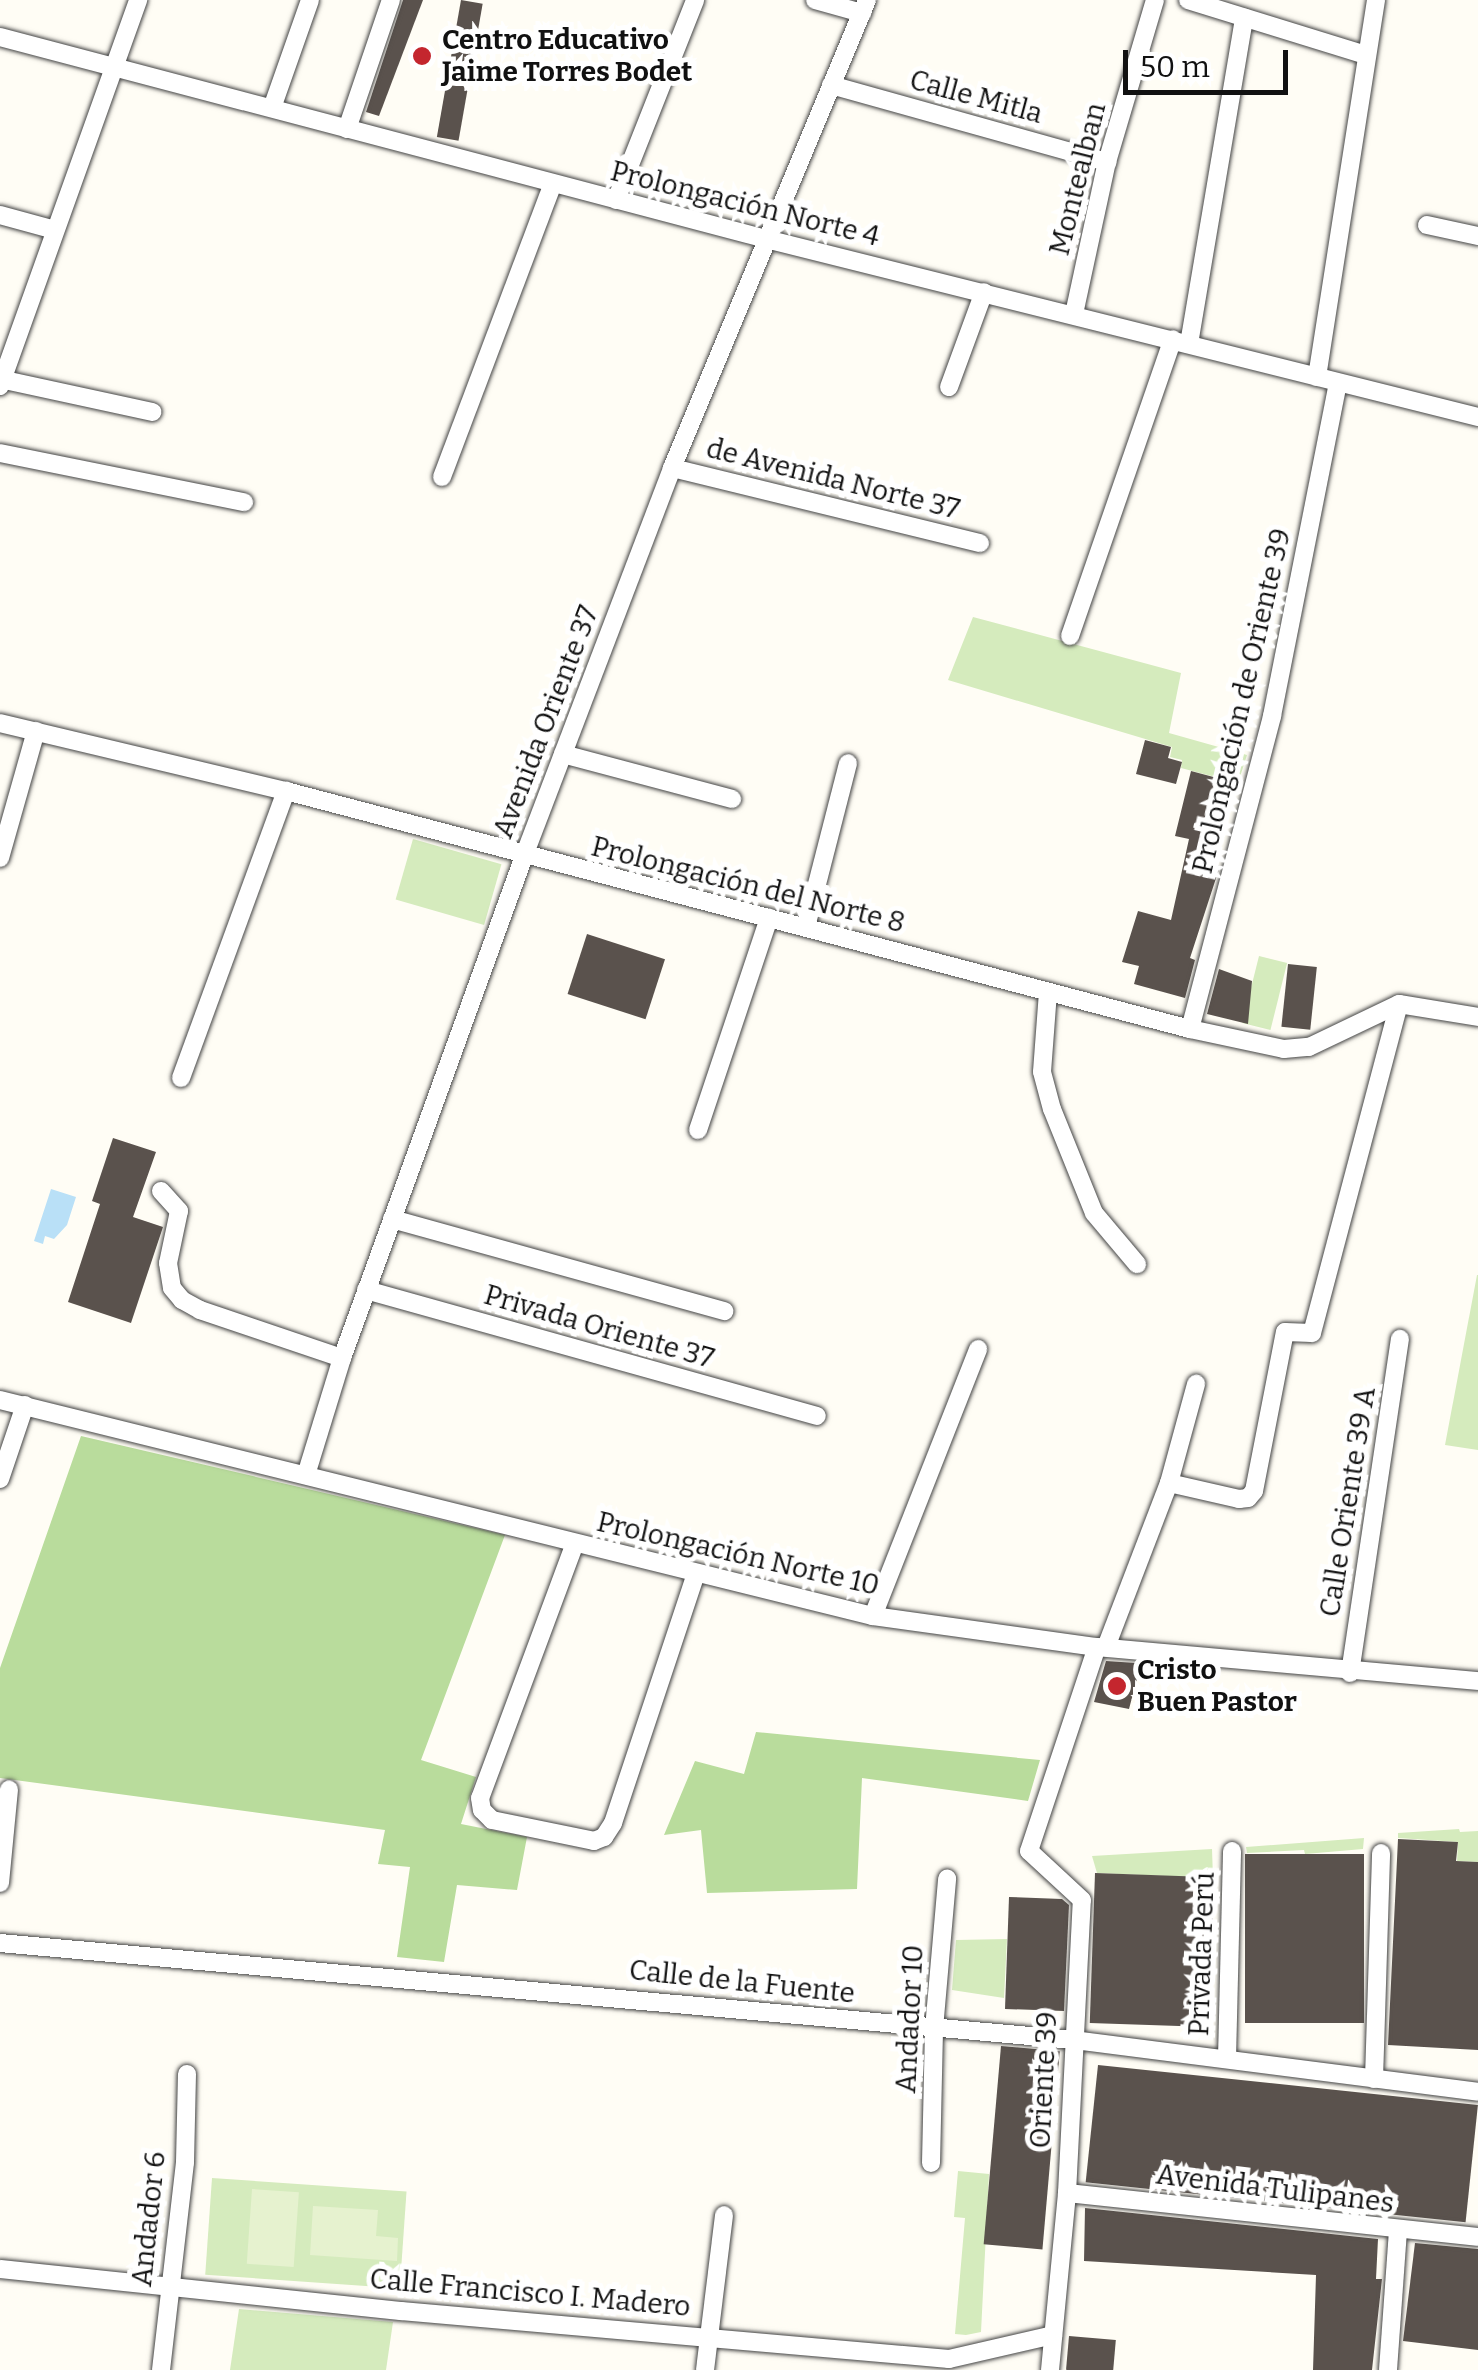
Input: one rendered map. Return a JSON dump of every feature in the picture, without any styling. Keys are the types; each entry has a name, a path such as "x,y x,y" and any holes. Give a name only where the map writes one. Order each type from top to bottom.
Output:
{"street":[{"path":"138,0 1,381 152,412"},
{"path":"272,108 310,0"},
{"path":"346,129 391,0"},
{"path":"616,200 695,0"},
{"path":"815,0 864,6"},
{"name":"Montealban","path":"1074,314 1107,162 1155,0"},
{"path":"1188,0 1366,55"},
{"path":"1317,378 1376,0"},
{"name":"Avenida Oriente 37","path":"306,1475 342,1358 524,856 672,468 864,6"},
{"path":"1070,636 1180,342 1244,18"},
{"name":"Prolongación Norte 4","path":"0,37 114,64 616,200 1478,416"},
{"name":"Calle Mitla","path":"830,85 1107,162"},
{"path":"442,477 554,184"},
{"path":"0,215 56,230"},
{"path":"1426,225 1478,236"},
{"path":"950,388 984,292"},
{"name":"Prolongación de Oriente 39","path":"1190,1029 1272,716 1338,383"},
{"path":"0,453 244,502"},
{"name":"de Avenida Norte 37","path":"672,468 980,543"},
{"name":"Prolongación del Norte 8","path":"0,722 286,792 1190,1029 1284,1049 1309,1047 1399,1004"},
{"path":"0,858 36,732"},
{"path":"563,754 732,798"},
{"path":"806,927 848,763"},
{"path":"182,1078 286,792"},
{"path":"698,1130 768,918"},
{"path":"1048,992 1042,1072 1052,1109 1094,1214 1137,1264"},
{"path":"1169,1483 1248,1498 1254,1490 1285,1332 1312,1333 1399,1004 1478,1016"},
{"path":"161,1191 180,1211 169,1274 182,1300 342,1358"},
{"path":"392,1219 724,1311"},
{"name":"Privada Oriente 37","path":"366,1290 817,1416"},
{"name":"Calle Oriente 39 A","path":"1350,1673 1400,1339"},
{"path":"873,1616 978,1349"},
{"path":"1102,1647 1169,1483 1196,1384"},
{"name":"Prolongación Norte 10","path":"0,1400 873,1616 1102,1647 1350,1673 1478,1681"},
{"path":"0,1479 25,1406"},
{"path":"575,1543 480,1798 482,1810 492,1820 594,1841 604,1837 613,1823 696,1574"},
{"name":"Oriente 39","path":"1050,2370 1066,2193 1082,1900 1030,1851 1102,1647"},
{"path":"0,1883 9,1789"},
{"name":"Privada Perú","path":"1226,2058 1232,1852"},
{"path":"1374,2079 1381,1853"},
{"name":"Andador 10","path":"931,2163 934,2029 948,1879"},
{"name":"Calle de la Fuente","path":"0,1943 196,1957 1074,2040 1478,2092"},
{"name":"Andador 6","path":"161,2370 186,2162 187,2074"},
{"name":"Avenida Tulipanes","path":"1066,2193 1398,2232 1478,2237"},
{"path":"705,2370 724,2215"},
{"path":"1388,2370 1398,2232"},
{"name":"Calle Francisco I. Madero","path":"0,2268 400,2311 949,2358 1053,2335"}],"green space":[{"path":"973,617 1181,673 1169,733 1247,755 1238,783 1181,768 1182,760 1170,757 1172,747 948,680"},
{"path":"413,839 501,864 484,925 396,900"},
{"path":"1259,956 1287,963 1270,1030 1242,1023"},
{"path":"1478,1275 1478,1450 1445,1445"},
{"path":"81,1436 505,1535 421,1760 476,1777 461,1824 527,1837 517,1890 457,1885 444,1962 397,1957 410,1867 378,1864 385,1830 0,1778 0,1668"},
{"path":"756,1732 1040,1760 1028,1801 862,1778 857,1889 707,1893 701,1830 664,1835 695,1761 744,1774"},
{"path":"1478,1831 1478,1862 1457,1861 1458,1842 1398,1838 1398,1833"},
{"path":"1364,1838 1363,1849 1305,1854 1304,1850 1247,1853 1246,1847"},
{"path":"1212,1849 1213,1878 1097,1873 1092,1856"},
{"path":"1007,1939 1004,1998 952,1990 956,1940"},
{"path":"958,2171 989,2174 981,2332 966,2335 955,2334 965,2218 954,2217"},
{"path":"212,2178 407,2192 400,2288 205,2275"},
{"path":"252,2189 299,2192 294,2267 247,2264"},
{"path":"313,2206 378,2210 376,2236 398,2238 397,2261 310,2255"},
{"path":"239,2309 393,2322 386,2370 230,2370"}],"water":[{"path":"51,1189 76,1197 67,1225 54,1239 45,1236 43,1244 34,1241"}],"building":[{"path":"403,0 423,0 379,116 366,112"},
{"path":"461,0 483,4 459,141 437,137"},
{"path":"1145,740 1171,747 1168,758 1182,762 1176,784 1136,774"},
{"path":"1191,771 1221,779 1205,863 1220,866 1190,958 1195,960 1185,998 1134,984 1139,966 1122,962 1138,911 1171,920 1189,839 1175,836"},
{"path":"587,934 665,959 646,1019 568,994"},
{"path":"1288,964 1317,967 1310,1030 1281,1027"},
{"path":"1219,969 1252,981 1248,1024 1207,1014"},
{"path":"113,1138 156,1152 133,1217 163,1227 131,1323 68,1302 100,1204 92,1201"},
{"name":"Cristo Buen Pastor","path":"1106,1661 1136,1663 1134,1670 1139,1671 1129,1709 1094,1702"},
{"path":"1398,1839 1458,1842 1456,1861 1478,1862 1478,2050 1388,2045"},
{"path":"1245,1854 1364,1854 1364,2023 1245,2023"},
{"path":"1095,1873 1214,1877 1209,2027 1090,2023"},
{"path":"1009,1897 1062,1899 1069,1905 1064,2011 1005,2009"},
{"path":"1001,2046 1060,2051 1042,2249 984,2244"},
{"path":"1098,2065 1478,2105 1466,2222 1086,2182"},
{"path":"1085,2208 1378,2239 1376,2279 1382,2279 1372,2370 1313,2370 1316,2275 1084,2261"},
{"path":"1415,2243 1478,2249 1478,2350 1403,2341"},
{"path":"1069,2336 1116,2340 1113,2370 1066,2370"}],"place":[{"name":"Centro Educativo Jaime Torres Bodet","path":"422,56"},
{"name":"Cristo Buen Pastor","path":"1117,1686"}]}
